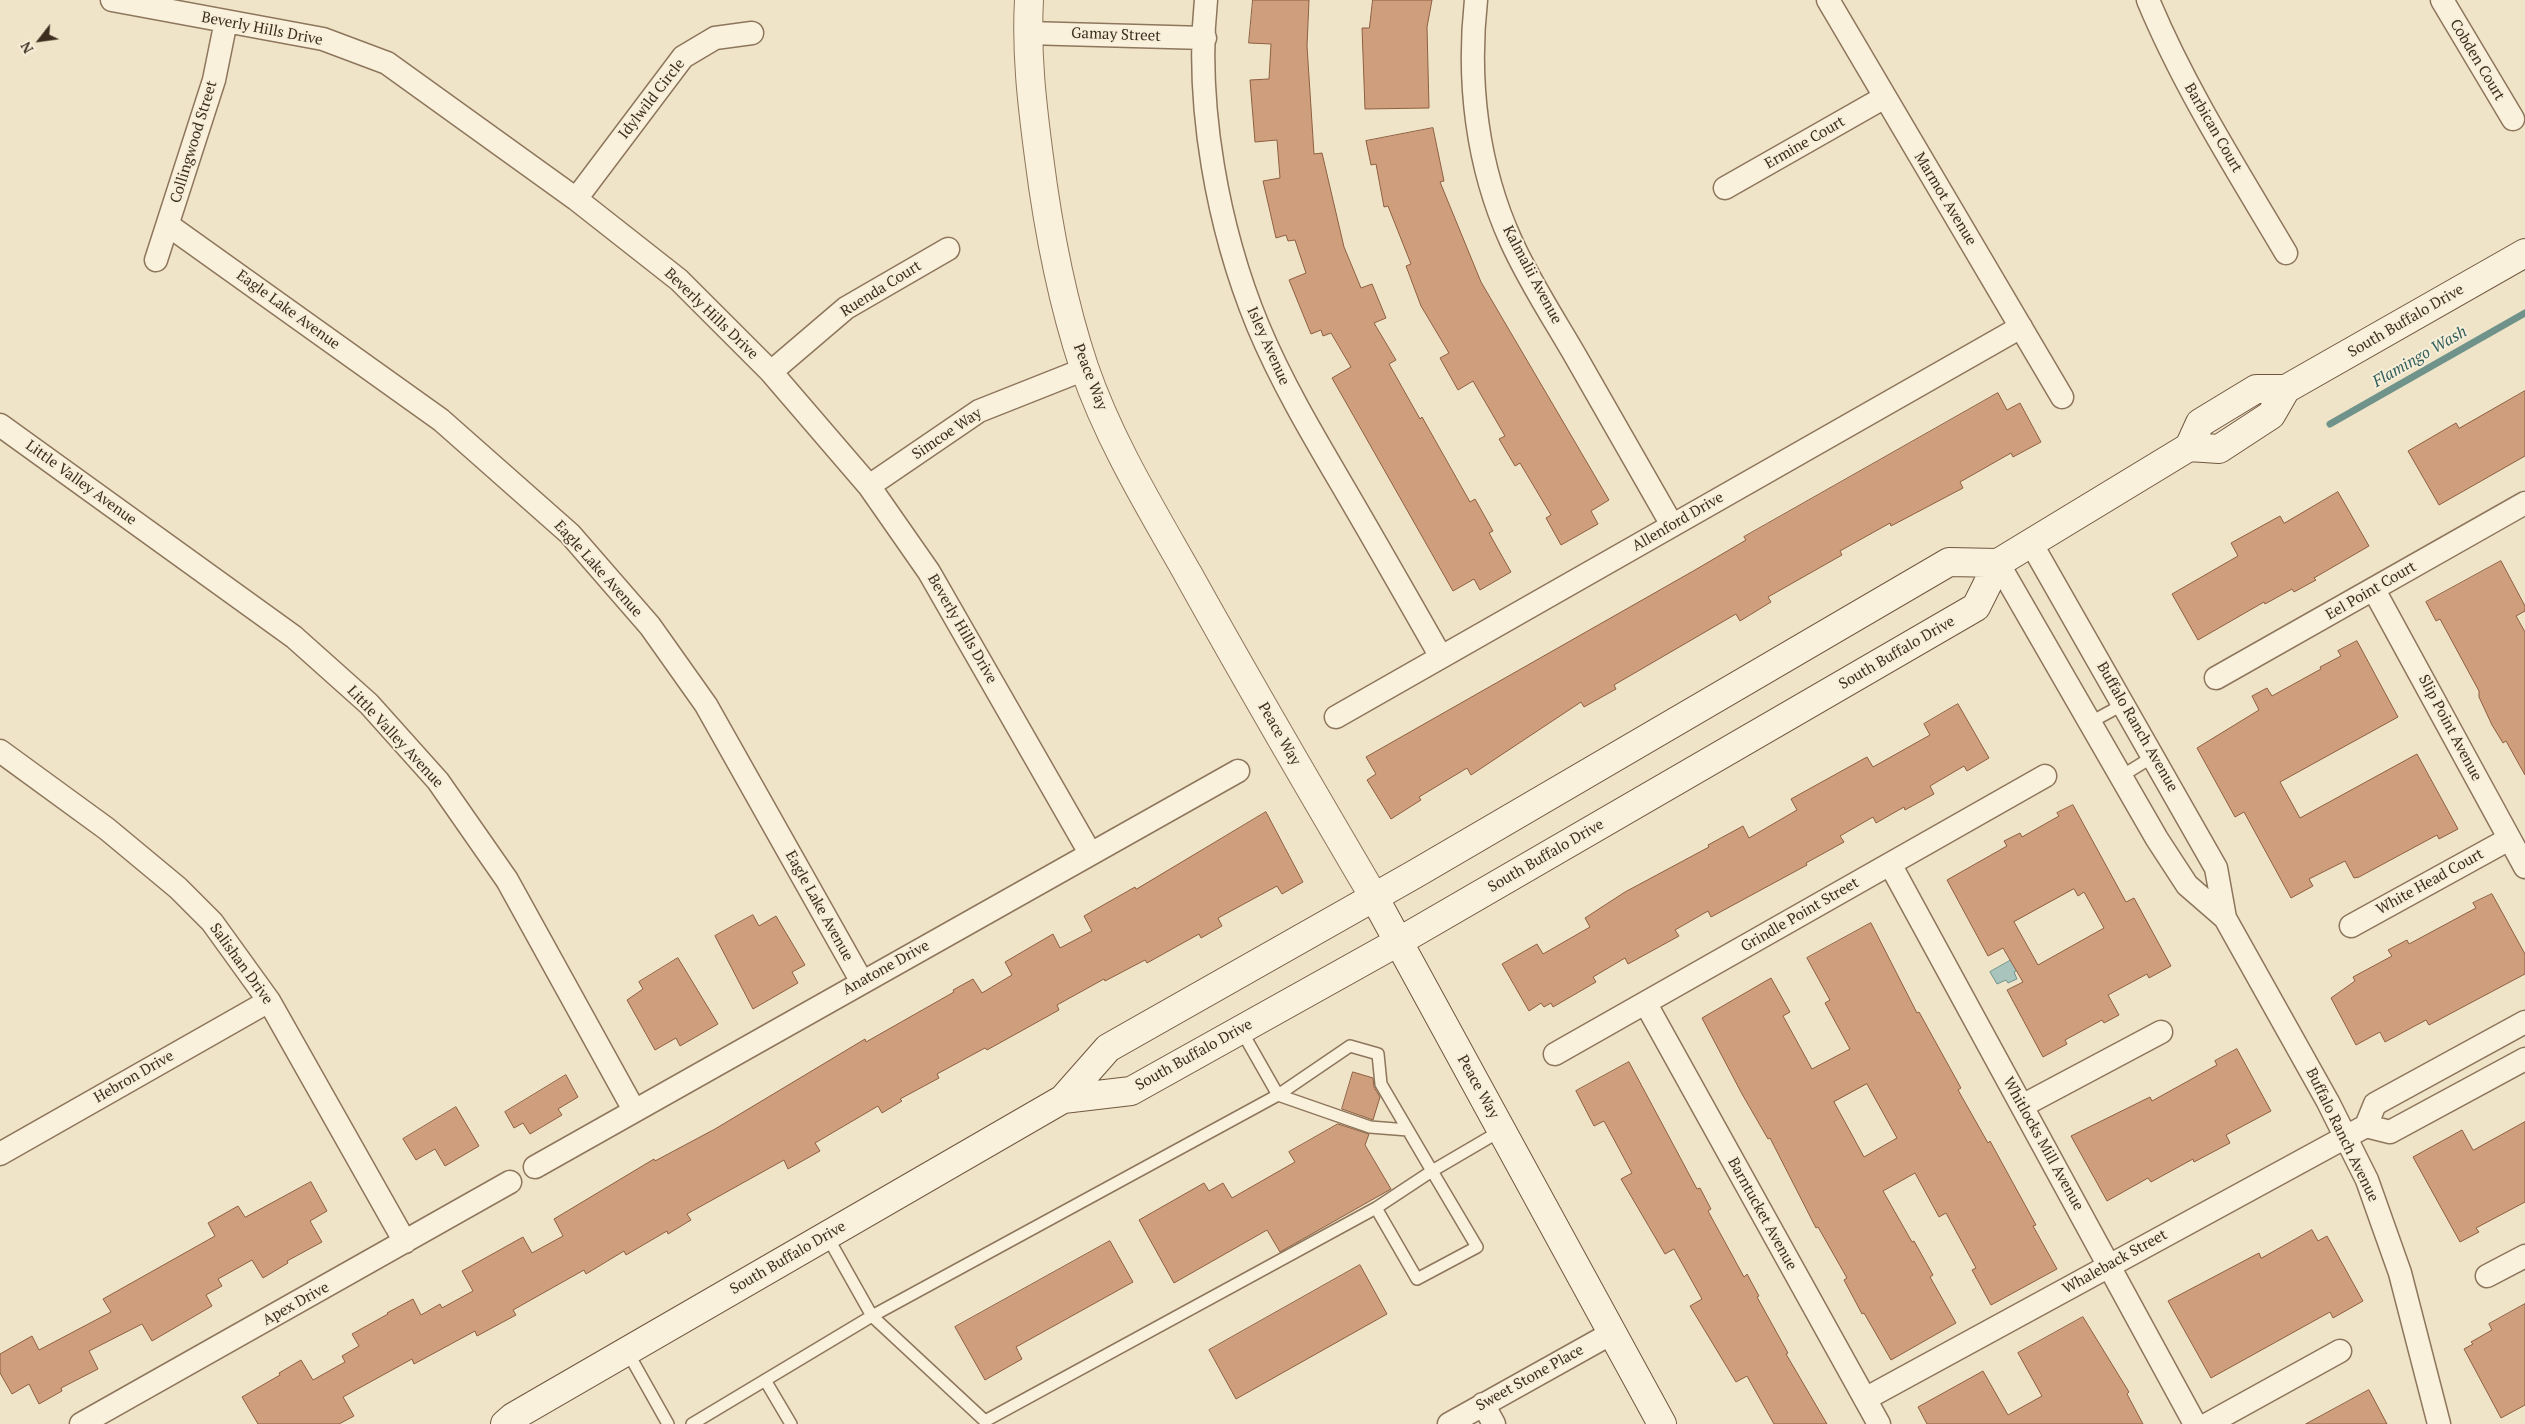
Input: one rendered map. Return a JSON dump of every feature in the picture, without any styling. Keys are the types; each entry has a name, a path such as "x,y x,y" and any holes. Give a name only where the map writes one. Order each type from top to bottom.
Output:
{"main road":[{"name":"Peace Way","path":"1029,0 1027,33 1030,94 1048,225 1062,295 1085,369 1128,468 1374,898 1662,1424"},
{"name":"South Buffalo Drive","path":"1063,1099 1131,1091 1240,1028 1398,942 1976,606 1998,563 2189,447 2218,448 2271,415 2286,389 2525,253"},
{"name":"South Buffalo Drive","path":"486,1424 509,1420 1063,1099 1108,1048 1374,898 1949,562 1998,563"}],"street":[{"name":"Beverly Hills Drive","path":"112,0 323,39 387,63 576,199 679,280 771,372 869,486 929,572 1090,853"},
{"name":"Isley Avenue","path":"1206,0 1206,102 1217,180 1233,252 1254,317 1288,392 1442,657"},
{"name":"Kalmalii Avenue","path":"1476,0 1473,44 1474,102 1484,161 1501,216 1524,267 1672,525"},
{"name":"Marmot Avenue","path":"1828,0 2062,397"},
{"name":"Barbican Court","path":"2148,0 2169,50 2195,99 2286,253"},
{"name":"Cobden Court","path":"2442,0 2513,119"},
{"name":"Collingwood Street","path":"156,260 214,80 226,21"},
{"name":"Idylwild Circle","path":"576,199 683,57 715,38 752,33"},
{"name":"Gamay Street","path":"1027,33 1205,38"},
{"name":"Ermine Court","path":"1725,188 1885,98"},
{"name":"Eagle Lake Avenue","path":"168,225 441,420 570,534 650,626 706,705 862,982"},
{"name":"Ruenda Court","path":"771,372 846,308 948,249"},
{"name":"Allenford Drive","path":"1336,717 2021,327"},
{"name":"Simcoe Way","path":"869,486 979,411 1085,369"},
{"name":"Little Valley Avenue","path":"0,425 294,637 369,704 438,780 507,880 634,1110"},
{"name":"Eel Point Court","path":"2216,678 2525,503"},
{"name":"Buffalo Ranch Avenue","path":"2031,543 2154,756 2216,868 2225,918 2346,1137 2367,1180 2400,1273 2439,1424"},
{"name":"Buffalo Ranch Avenue","path":"1998,563 2120,777 2187,886 2225,918"},
{"name":"Slip Point Avenue","path":"2374,590 2525,867"},
{"name":"Salishan Drive","path":"0,751 107,829 178,888 212,922 269,1001 405,1242"},
{"name":"Anatone Drive","path":"535,1167 1238,771"},
{"name":"Grindle Point Street","path":"1555,1054 2045,776"},
{"name":"White Head Court","path":"2351,926 2510,839"},
{"name":"Whitlocks Mill Avenue","path":"1890,864 2195,1424"},
{"name":"Hebron Drive","path":"0,1154 269,1001"},
{"name":"Barntucket Avenue","path":"1646,1004 1879,1424"},
{"path":"2525,1022 2375,1104 2366,1126 2390,1132 2525,1059"},
{"path":"2022,1106 2161,1032"},
{"name":"Whaleback Street","path":"1865,1399 2366,1126"},
{"name":"Apex Drive","path":"81,1424 510,1182"},
{"path":"2488,1276 2525,1256"},
{"name":"Sweet Stone Place","path":"1449,1424 1612,1333"},
{"path":"2208,1424 2340,1351"},
{"path":"1483,1404 1494,1424"}],"lane":[{"path":"2089,723 2124,704"},
{"path":"2120,777 2154,756"},
{"path":"1240,1028 1278,1095 1370,1127 1408,1130"},
{"path":"692,1424 872,1316 1278,1095 1350,1046 1378,1054 1381,1084 1477,1247 1417,1279 1376,1208"},
{"path":"827,1236 872,1316 985,1421 1376,1208 1432,1171 1502,1130"},
{"path":"627,1351 668,1424"},
{"path":"765,1380 791,1424"}],"water":[{"path":"2022,954 2028,964 2014,972 2017,979 2008,983 2006,980 1997,984 1990,972"}],"building":[{"path":"1253,0 1309,0 1307,46 1314,154 1322,153 1344,247 1361,288 1372,284 1386,318 1374,323 1396,360 1389,364 1420,419 1422,417 1470,502 1475,499 1493,531 1489,533 1511,572 1480,590 1474,579 1453,591 1332,378 1351,367 1331,333 1323,336 1321,330 1311,334 1289,280 1306,273 1295,240 1288,241 1286,235 1276,238 1263,181 1280,178 1277,140 1255,142 1250,80 1269,79 1271,44 1249,43"},
{"path":"1373,0 1432,0 1427,27 1429,108 1365,109 1362,28 1369,28"},
{"path":"1433,128 1444,181 1440,182 1481,282 1609,500 1591,511 1598,524 1561,545 1546,518 1551,515 1520,463 1515,466 1499,439 1505,436 1473,381 1458,390 1440,358 1449,353 1421,306 1406,266 1411,264 1388,206 1384,207 1376,164 1371,165 1366,141"},
{"path":"2525,391 2525,456 2439,505 2408,451 2456,423 2459,428"},
{"path":"1998,393 2007,410 2020,403 2041,442 2013,457 2011,453 1960,482 1963,488 1891,526 1890,523 1840,551 1842,555 1768,597 1771,602 1740,621 1736,614 1614,685 1616,689 1584,707 1581,702 1471,775 1467,768 1419,797 1421,800 1391,819 1367,780 1376,774 1366,757 1695,570 1746,540 1744,537"},
{"path":"2338,492 2369,546 2314,578 2316,580 2294,592 2292,589 2265,604 2264,602 2198,640 2172,594 2238,556 2231,543 2280,516 2284,523"},
{"path":"2501,561 2525,606 2525,611 2516,616 2525,632 2525,775 2506,741 2503,743 2492,725 2479,697 2479,691 2440,619 2436,621 2426,602"},
{"path":"2357,641 2398,717 2280,782 2300,818 2417,754 2458,829 2439,839 2437,835 2359,877 2354,878 2345,861 2309,879 2313,886 2291,898 2244,812 2235,817 2197,748 2259,710 2252,696 2267,688 2272,696 2321,669 2320,667 2341,656 2338,651"},
{"path":"1958,704 1989,758 1967,771 1964,766 1930,786 1934,794 1905,810 1904,807 1876,823 1873,817 1840,836 1844,842 1806,863 1807,865 1711,917 1708,911 1675,930 1679,936 1628,964 1625,958 1593,977 1596,982 1553,1007 1551,1003 1544,1007 1541,1003 1529,1011 1502,964 1537,944 1543,954 1590,927 1585,918 1625,892 1709,847 1708,845 1743,826 1749,838 1797,810 1791,799 1867,757 1873,767 1930,735 1924,724"},
{"path":"2073,805 2126,902 2134,898 2171,966 2149,978 2147,974 2108,995 2119,1015 2104,1023 2102,1020 2065,1040 2067,1044 2043,1057 2007,990 2023,982 2003,948 1988,956 1947,880 2007,846 2004,841 2020,833 2022,837 2059,816 2057,813","holes":["2074,889 2078,896 2084,892 2104,928 2038,965 2014,922"]},
{"path":"1266,812 1303,882 1282,894 1277,886 1218,918 1222,926 1201,938 1199,934 1147,963 1145,960 1105,981 1104,979 1057,1005 1059,1010 987,1050 985,1048 937,1074 939,1078 900,1099 902,1101 882,1113 878,1106 815,1143 820,1151 788,1169 784,1160 687,1214 691,1220 668,1234 667,1231 626,1255 624,1251 586,1274 584,1270 513,1310 516,1315 477,1336 475,1331 414,1364 412,1359 343,1397 354,1416 339,1424 258,1424 242,1397 280,1375 279,1373 301,1360 313,1380 345,1362 342,1356 359,1346 352,1334 413,1299 421,1315 440,1304 442,1308 473,1291 462,1271 523,1237 532,1253 563,1236 554,1219 654,1159 655,1161 715,1129 865,1039 866,1042 954,992 953,990 973,979 982,993 1012,975 1005,962 1053,934 1060,948 1092,931 1084,916 1135,887 1136,889"},
{"path":"2492,894 2525,954 2525,974 2429,1025 2426,1020 2385,1042 2380,1032 2356,1045 2331,998 2355,981 2353,977 2392,956 2388,950 2407,940 2409,944 2476,908 2473,903"},
{"path":"753,915 759,926 776,916 805,965 792,972 798,983 753,1009 715,936"},
{"path":"1871,923 1917,1013 1919,1012 1961,1088 1958,1090 1988,1143 1990,1141 2036,1225 2033,1226 2057,1269 1991,1305 1972,1270 1976,1268 1946,1213 1939,1217 1915,1173 1883,1191 1933,1275 1930,1277 1956,1323 1891,1360 1864,1313 1862,1314 1844,1280 1847,1278 1818,1227 1816,1228 1770,1138 1768,1139 1742,1094 1702,1018 1771,978 1790,1012 1783,1016 1812,1069 1850,1049 1825,1003 1830,1000 1807,958","holes":["1867,1084 1897,1138 1864,1157 1834,1102"]},
{"path":"678,958 718,1024 680,1046 676,1038 655,1050 627,1000 643,989 639,982"},
{"path":"2237,1049 2271,1111 2226,1135 2230,1143 2194,1162 2193,1159 2151,1182 2148,1178 2107,1201 2071,1136 2150,1097 2152,1101 2217,1065 2215,1061"},
{"path":"1629,1062 1697,1189 1700,1188 1711,1209 1708,1211 1744,1277 1747,1274 1759,1296 1757,1297 1788,1353 1786,1354 1827,1424 1774,1424 1747,1376 1736,1382 1690,1306 1702,1299 1674,1249 1665,1254 1621,1179 1632,1173 1604,1121 1594,1126 1576,1091"},
{"path":"1353,1072 1373,1078 1374,1087 1380,1097 1373,1120 1342,1109"},
{"path":"566,1075 578,1097 558,1109 562,1115 530,1134 523,1123 514,1128 505,1112"},
{"path":"456,1107 479,1146 445,1166 435,1149 416,1160 403,1139"},
{"path":"2525,1122 2525,1202 2476,1228 2479,1232 2460,1242 2413,1157 2462,1130 2473,1150"},
{"path":"1338,1124 1369,1134 1365,1145 1391,1189 1280,1252 1267,1230 1174,1283 1139,1220 1204,1183 1209,1191 1223,1183 1232,1198 1295,1162 1289,1152"},
{"path":"311,1182 327,1211 310,1221 322,1242 287,1261 288,1263 263,1278 252,1260 218,1279 222,1286 206,1295 212,1306 152,1341 142,1324 89,1351 98,1369 61,1388 62,1391 39,1404 29,1384 12,1394 0,1373 0,1354 32,1336 39,1350 111,1312 103,1299 215,1236 208,1223 238,1206 245,1217"},
{"path":"2312,1230 2318,1241 2327,1236 2363,1301 2333,1318 2330,1312 2211,1378 2168,1301 2259,1253 2261,1258"},
{"path":"1110,1241 1133,1282 1016,1347 1022,1359 985,1380 955,1327"},
{"path":"1360,1265 1387,1314 1236,1399 1209,1350"},
{"path":"2525,1304 2525,1405 2501,1418 2464,1349 2473,1344 2471,1342 2492,1330 2489,1324"},
{"path":"2083,1317 2129,1392 2127,1394 2143,1424 1927,1424 1918,1407 1983,1371 2008,1415 2042,1396 2018,1353"},
{"path":"2369,1390 2387,1424 2306,1424"}],"waterway":[{"name":"Flamingo Wash","path":"2330,424 2525,313"}]}
